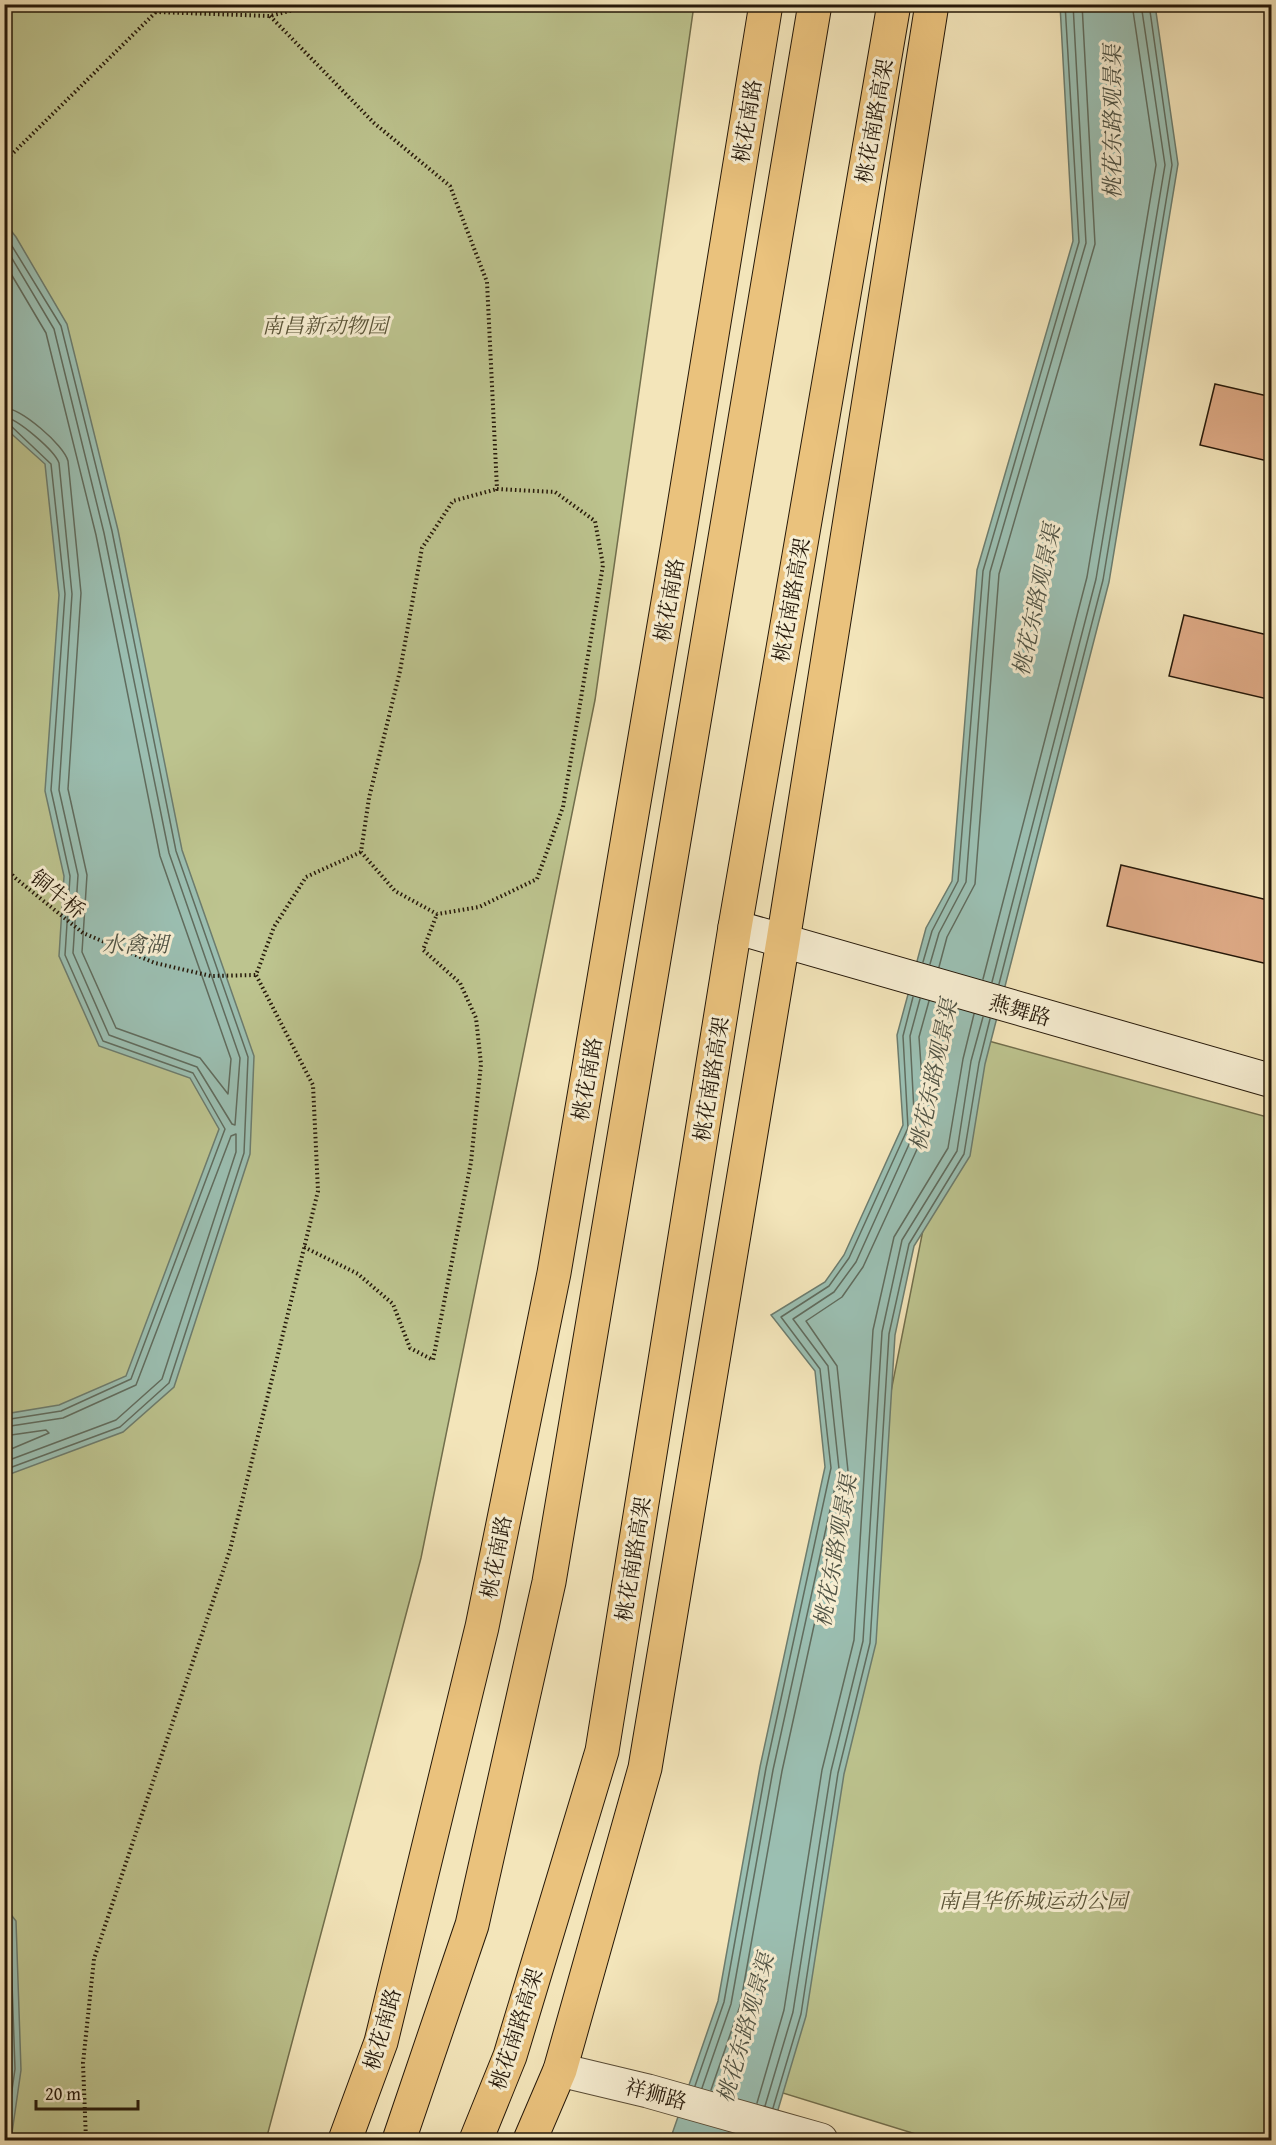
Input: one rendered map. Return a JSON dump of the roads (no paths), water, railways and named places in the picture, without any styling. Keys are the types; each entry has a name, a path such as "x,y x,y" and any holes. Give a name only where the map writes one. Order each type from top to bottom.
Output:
{"main road":[{"name":"桃花南路","path":"345,2140 381,2042 482,1627 554,1273 678,543 766,4"},
{"path":"399,2140 472,1925 549,1582 815,4"},
{"name":"桃花南路高架","path":"476,2140 510,2056 602,1751 735,927 894,4"},
{"path":"530,2140 560,2070 645,1768 783,941 932,4"}],"street":[{"name":"燕舞路","path":"735,927 1272,1081"},
{"name":"祥狮路","path":"560,2070 648,2091 819,2140"}],"water":[{"name":"桃花东路观景渠","path":"1060,5 1155,5 1178,164 1109,582 985,1064 970,1156 914,1246 895,1335 876,1643 844,1774 806,2016 769,2140 670,2140 718,2001 760,1767 825,1467 815,1371 771,1315 825,1282 844,1255 903,1125 897,1035 926,928 952,881 977,570 1073,241"},
{"name":"水禽湖","path":"5,223 16,237 67,324 118,530 182,850 254,1056 250,1154 174,1387 123,1432 5,1476 5,1414 59,1405 126,1376 219,1129 190,1078 99,1046 59,956 64,876 45,791 59,595 45,464 5,428"},
{"path":"5,1907 16,1921 21,2070 11,2140 4,2140"}],"park label":[{"name":"南昌新动物园","path":"325,325"},
{"name":"南昌华侨城运动公园","path":"1033,1900"}]}
